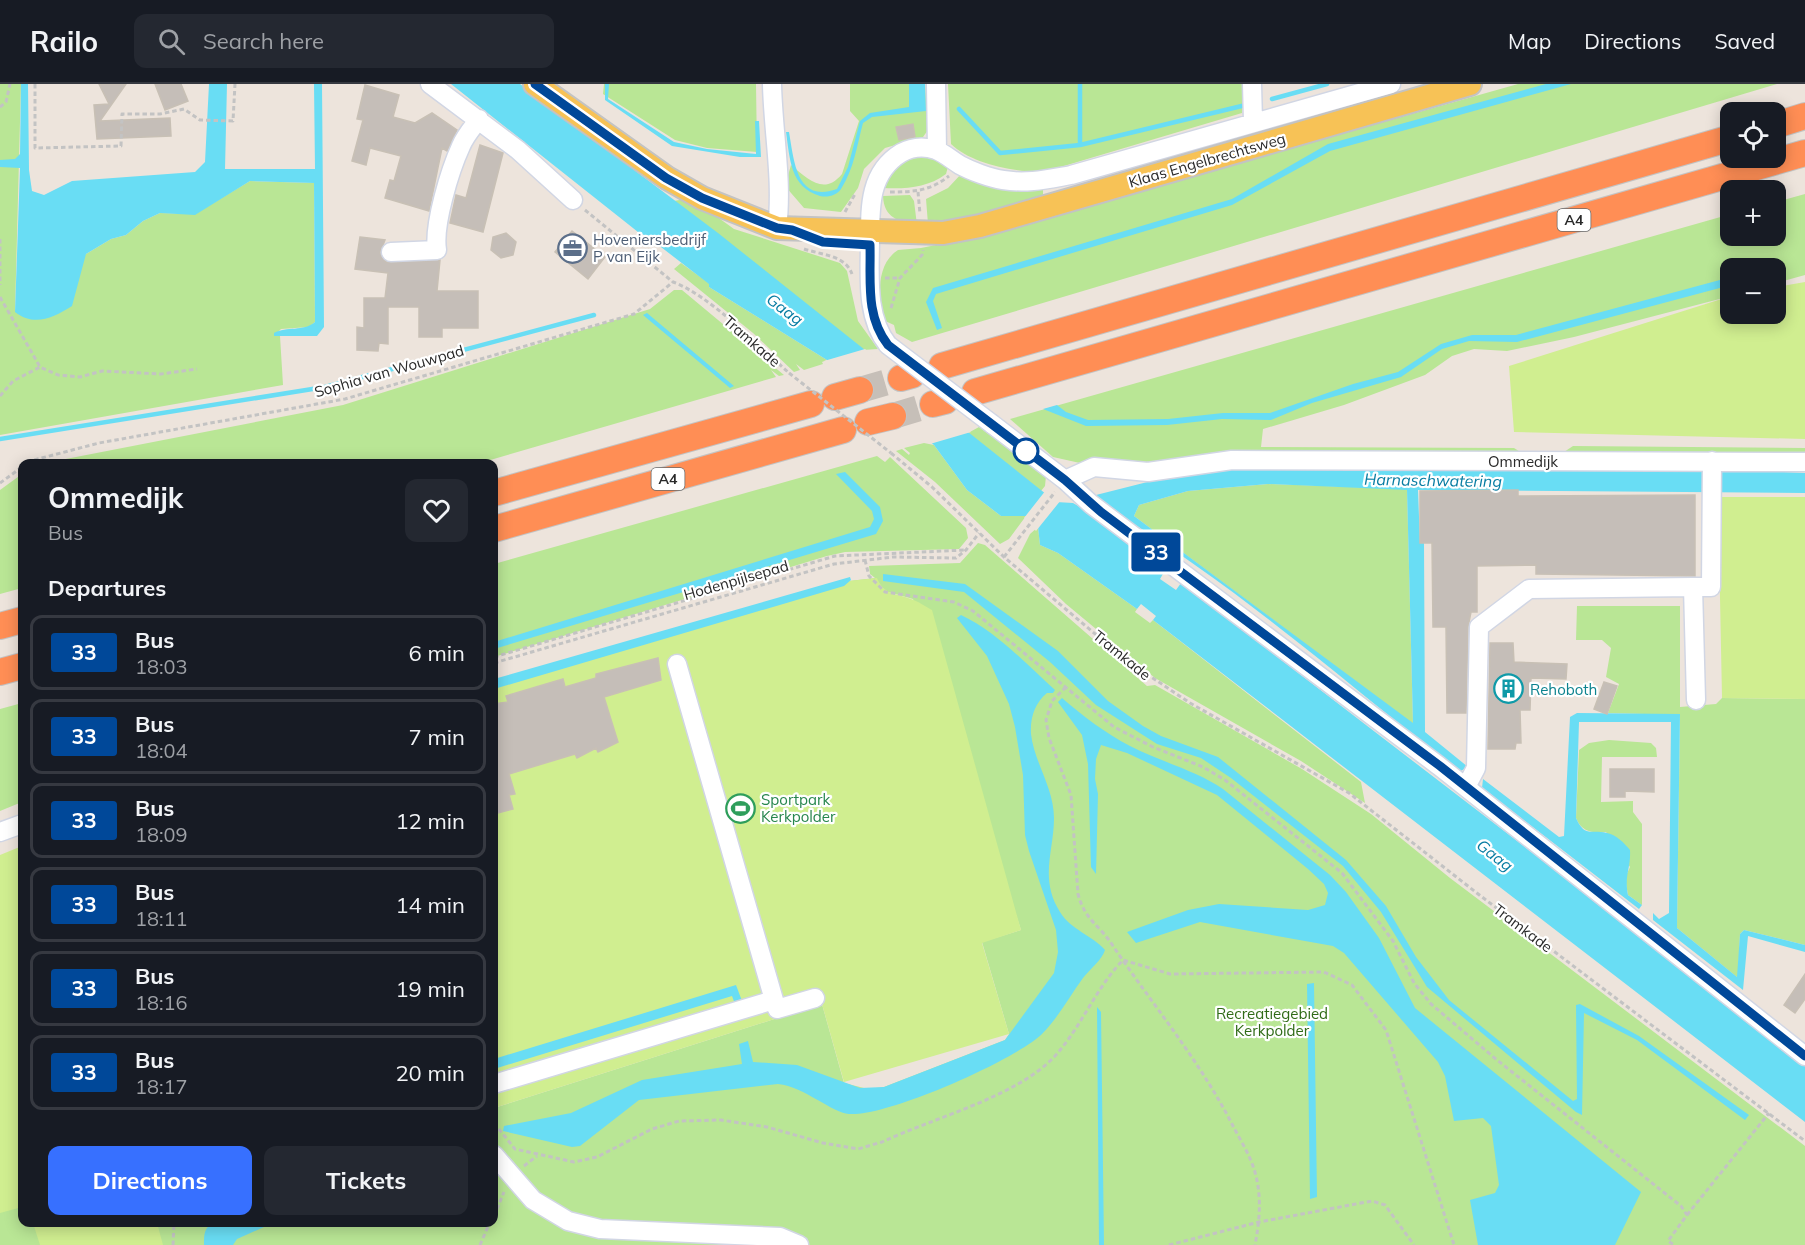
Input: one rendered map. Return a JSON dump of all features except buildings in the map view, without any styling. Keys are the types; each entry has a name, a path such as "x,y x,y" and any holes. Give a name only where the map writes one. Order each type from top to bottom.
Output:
{"highway":[{"name":"A4","path":"942,366 1720,141"},
{"name":"A4","path":"975,392 1801,155"},
{"path":"836,397 860,390"},
{"name":"A4","path":"498,492 811,404"},
{"path":"868,422 893,416"},
{"name":"A4","path":"498,528 843,430"},
{"path":"0,626 18,621"},
{"path":"0,672 18,667"}],"main road":[{"path":"535,84 666,178 702,198 785,229"},
{"name":"Klaas Engelbrechtsweg","path":"785,229 870,238 929,236 980,226 1470,84"}],"street":[{"path":"430,84 518,150 573,200"},
{"path":"772,84 775,152 785,229"},
{"path":"936,84 937,150 912,147 888,162 874,186 870,238 871,305 885,341 992,424 1060,487 1091,504 1224,601 1466,787 1805,1056"},
{"path":"1252,84 1252,121"},
{"name":"Klaas Engelbrechtsweg","path":"937,150 962,166 1001,180 1032,182 1071,175 1252,121 1391,84"},
{"path":"391,252 437,250 442,208 451,176 461,145 478,119"},
{"name":"Ommedijk","path":"1060,487 1094,467 1148,472 1232,460 1711,465 1805,462"},
{"path":"1466,787 1476,768 1479,627 1529,589 1712,587 1711,465"},
{"path":"1694,587 1696,700"},
{"path":"677,664 777,1009 815,998"},
{"path":"0,832 18,825"},
{"path":"498,1083 774,1000"},
{"path":"498,1160 533,1200 568,1221 600,1229 780,1237 799,1245"}],"path":[{"path":"0,107 6,102 10,84"},
{"path":"35,84 34,148 122,146 122,114 160,114 184,109 200,120 233,121 235,84"},
{"path":"885,341 900,278 922,255 929,236 918,192 936,186 962,166"},
{"name":"Tramkade","path":"573,200 672,282 686,287 789,373 891,453 1004,557 1154,680 1349,793 1509,918 1805,1141"},
{"path":"0,239 0,285"},
{"name":"Sophia van Wouwpad","path":"45,459 99,443 345,399 634,314 672,282"},
{"path":"0,297 40,367 58,375 80,377 102,371 161,374 197,369"},
{"path":"0,396 13,381 40,367"},
{"path":"0,483 18,470"},
{"path":"1004,557 1060,487"},
{"path":"498,656 835,556 966,550 979,533"},
{"name":"Hodenpijlsepad","path":"498,662 834,564 865,560 956,558 966,550"},
{"path":"865,560 869,576 885,592 954,602 974,611 1011,639 1114,727 1153,747 1203,767 1225,780 1342,873 1393,941 1414,983 1431,1004 1497,1060 1682,1206 1686,1215"},
{"path":"1066,687 1052,701 1046,720 1049,738 1071,795 1078,894 1089,920 1111,942 1212,1085 1254,1168 1259,1197 1259,1222 1255,1245"},
{"path":"498,1128 515,1149 537,1156 574,1162 597,1157 652,1129 678,1121 721,1120 744,1123 858,1149 882,1142 1027,1080 1053,1057 1073,1032 1110,974 1123,960"},
{"path":"1123,960 1170,974 1324,972 1352,986 1386,1030 1454,1245"},
{"path":"1665,1245 1686,1215 1769,1113"},
{"path":"498,1207 511,1177"},
{"path":"1169,1245 1259,1222 1372,1201 1385,1205 1414,1245"},
{"path":"173,1245 174,1227"},
{"path":"480,1245 488,1227"},
{"path":"1668,1240 1674,1245"}],"green space":[{"path":"0,84 21,84 15,312 86,254 111,239 126,235 143,221 160,213 195,214 250,181 314,183 315,322 309,327 281,329 274,336 280,336 283,385 0,435"},
{"path":"604,84 756,84 757,152 707,148 675,140 603,94"},
{"path":"850,84 925,84 928,130 923,137 885,148 864,169 858,188 841,212 804,208 785,186 791,165 810,180 822,185 835,181 842,174 859,121 850,111"},
{"path":"948,84 1242,84 1242,113 1047,171 1023,171 983,162 951,144"},
{"path":"1518,84 1777,84 912,342 896,333 894,325 883,320 880,301 882,272 891,256 898,250 921,248 976,237"},
{"path":"926,155 949,163 946,174 939,179 916,187 883,188 889,175 898,164"},
{"path":"963,172 1043,188 1043,197 973,217 928,224 926,199 948,188"},
{"path":"1805,194 1805,275 1786,280 1786,258 1720,258 1720,299 1574,337 1507,351 1474,349 1452,356 1425,375 1344,405 1263,429 1261,447 1514,448 1522,453 1147,468 1080,463 1053,457 1010,419 1720,217 1720,246 1786,246 1786,199"},
{"path":"910,195 914,201 917,225 893,217 884,203 883,196"},
{"path":"685,199 709,211 734,229 840,263 847,271 858,321 878,349 863,350 674,201"},
{"path":"681,263 710,284 709,287 827,360 822,362 823,364 804,370 796,364 800,370 794,372 753,333 674,269"},
{"path":"1805,282 1805,439 1514,432 1509,366 1720,299 1720,324 1786,324 1786,285"},
{"path":"674,290 682,290 784,375 779,376 771,370 776,377 494,459 66,459 343,405 650,309"},
{"path":"979,427 1046,476 1045,486 1041,491 968,433"},
{"path":"924,443 934,445 967,490 1001,516 1026,516 1009,539 1000,544 935,482 896,451 902,449 909,455 910,453 904,448"},
{"path":"1573,446 1805,448 1805,458 1561,454"},
{"path":"877,456 885,462 890,457 966,528 968,538 959,549 845,552 827,556 498,656 498,563"},
{"path":"18,477 18,589 0,594 0,490"},
{"path":"1268,484 1407,489 1413,724 1134,516 1139,505 1188,491"},
{"path":"1718,497 1805,497 1805,699 1722,698"},
{"path":"1038,527 1040,545 1058,553 1137,609 1135,612 1150,623 1153,620 1361,782 1365,803 1301,761 1155,678 1066,604 1018,558 1030,534"},
{"name":"Recreatiegebied Kerkpolder","path":"978,543 985,545 1147,686 1155,685 1302,769 1371,814 1450,878 1805,1146 1805,1245 0,1245 0,1190 18,1184 18,1227 498,1227 498,1107 784,1016 820,997 844,1083 868,1089 884,1087 1005,1040 1009,1034 982,942 1021,930 913,599 849,581 875,578 870,574 869,566 960,563"},
{"name":"Sportpark Kerkpolder","path":"877,578 887,591 914,600 932,610 1021,930 982,943 1009,1034 844,1082 820,997 784,1016 498,1107 498,684 849,581"},
{"path":"1577,606 1680,606 1680,707 1716,704 1722,698 1805,699 1805,945 1744,930 1740,934 1738,978 1677,928 1680,715 1608,713 1619,684 1606,677 1611,648 1602,640 1576,640"},
{"path":"18,704 18,804 0,811 0,709"},
{"path":"1609,740 1651,743 1656,748 1657,757 1602,757 1601,802 1633,801 1633,812 1642,824 1642,905 1628,895 1625,878 1630,867 1606,832 1588,831 1576,818 1579,750 1589,743"},
{"path":"18,848 18,1208 0,1213 0,855"},
{"path":"34,1227 158,1227 163,1245 40,1245"}],"water":[{"path":"21,84 28,84 29,170 32,191 44,195 72,181 195,172 205,162 209,84 227,84 225,169 315,169 314,84 322,84 324,327 317,336 274,336 274,333 279,331 305,327 315,322 314,183 250,181 195,215 160,213 143,221 126,235 111,239 86,254 72,306 51,317 36,320 22,317 15,312 20,168 0,167 0,160 15,159 20,154"},
{"path":"451,84 520,84 718,233 1056,502 1073,503 1087,511 1096,495 1183,473 1232,465 1719,469 1805,473 1805,493 1418,490 1420,543 1424,543 1425,732 1468,767 1459,772 1249,604 1116,513 1140,552 1164,572 1160,579 1176,590 1181,583 1805,1062 1805,1122 1153,620 1156,616 1141,604 1137,609 1058,553 1040,545 1038,527 1026,516 1001,516 967,490 934,445 827,360 709,287 709,284 648,237 638,232","holes":["1268,484 1407,490 1413,723 1134,516 1139,505 1188,491"]},
{"path":"605,84 609,84 608,99 674,142 707,149 756,154 755,121 759,121 761,157 740,157 672,146 605,100"},
{"path":"909,84 925,84 926,111 872,117 863,123 855,157 837,193 820,196 803,186 793,171 786,132 789,132 796,166 805,185 823,192 837,189 848,167 860,121 870,113 909,107"},
{"path":"1546,84 1571,84 1330,151 1232,205 936,294 933,301 942,328 937,330 926,302 933,288 1232,199 1328,144"},
{"path":"1720,280 1720,288 1517,342 1469,341 1442,349 1401,377 1312,403 1271,420 1222,419 1167,425 1086,426 1043,409 1057,405 1066,412 1088,420 1168,419 1223,413 1270,413 1353,384 1398,372 1441,344 1472,335 1516,335"},
{"path":"647,313 734,386 730,388 643,315"},
{"path":"845,472 880,507 883,521 876,534 498,648 498,641 870,527 874,519 872,511 836,474"},
{"path":"883,574 965,584 1058,651 1108,701 1143,726 1161,736 1218,757 1346,860 1386,906 1416,957 1449,1000 1573,1101 1577,1099 1576,1005 1580,1004 1639,1036 1749,1115 1745,1120 1637,1040 1584,1013 1582,1115 1576,1112 1427,987 1381,912 1343,866 1231,778 1201,758 1157,744 1096,705 1050,662 964,592 883,581"},
{"path":"850,577 851,580 844,586 498,688 498,678"},
{"path":"961,615 999,639 1055,690 1053,693 1047,693 1039,701 1032,716 1031,728 1036,755 1053,807 1049,865 1050,888 1065,918 1105,950 1048,1028 1028,1045 979,1072 920,1097 867,1112 842,1113 798,1090 778,1084 639,1100 580,1146 572,1147 503,1131 504,1126 571,1113 642,1080 742,1064 739,1044 748,1041 753,1062 797,1065 860,1088 884,1087 1005,1040 1054,973 1058,952 1056,930 1025,835 1023,775 1009,704 987,656 957,618"},
{"path":"1062,698 1094,724 1121,741 1223,789 1330,875 1346,892 1379,938 1415,1008 1641,1192 1615,1245 1478,1245 1470,1200 1495,1193 1499,1185 1491,1126 1483,1118 1454,1121 1445,1076 1438,1062 1344,953 1333,946 1200,922 1136,943 1127,932 1188,910 1219,904 1308,910 1325,905 1328,893 1324,884 1308,869 1217,795 1127,753 1101,745 1096,759 1095,779 1098,794 1096,874 1091,867 1088,764 1082,735 1058,702"},
{"path":"1577,713 1680,714 1677,928 1737,977 1740,934 1744,930 1805,945 1805,952 1748,936 1743,990 1653,920 1653,913 1659,919 1669,913 1671,722 1579,722 1576,818 1582,828 1589,832 1611,834 1630,850 1628,895 1642,905 1639,909 1482,788 1483,779 1559,837 1564,836 1570,717"},
{"path":"1314,983 1317,1197 1310,1199 1307,984"},
{"path":"736,985 742,1001 735,1004 732,996 498,1068 498,1058"},
{"path":"1097,1007 1101,1012 1104,1245 1099,1245"},
{"path":"208,1227 264,1227 237,1239 233,1245 204,1245 205,1231"}],"pier":[{"path":"865,349 971,432 930,444 824,361"},
{"path":"1046,490 1061,500 1036,531 1024,518"}],"waterway":[{"path":"1080,84 1080,145"},
{"path":"1272,99 1327,84"},
{"path":"959,109 1000,153 1080,145 1250,104"},
{"path":"0,439 325,387 594,315"}],"tunnel":[{"path":"860,390 901,378"},
{"path":"893,416 933,404"}],"bus line":[{"name":"33","path":"535,84 666,178 702,198 777,228 792,230 823,242 870,245 871,305 878,329 888,345 1065,480 1101,512 1224,601 1440,766 1805,1056"}],"place":[{"name":"Hoveniersbedrijf P van Eijk","path":"572,248"},
{"name":"Rehoboth","path":"1509,689"},
{"name":"Sportpark Kerkpolder","path":"740,808"}],"water label":[{"name":"Gaag","path":"785,309"},
{"name":"Harnaschwatering","path":"1433,480"},
{"name":"Gaag","path":"1495,855"}]}
